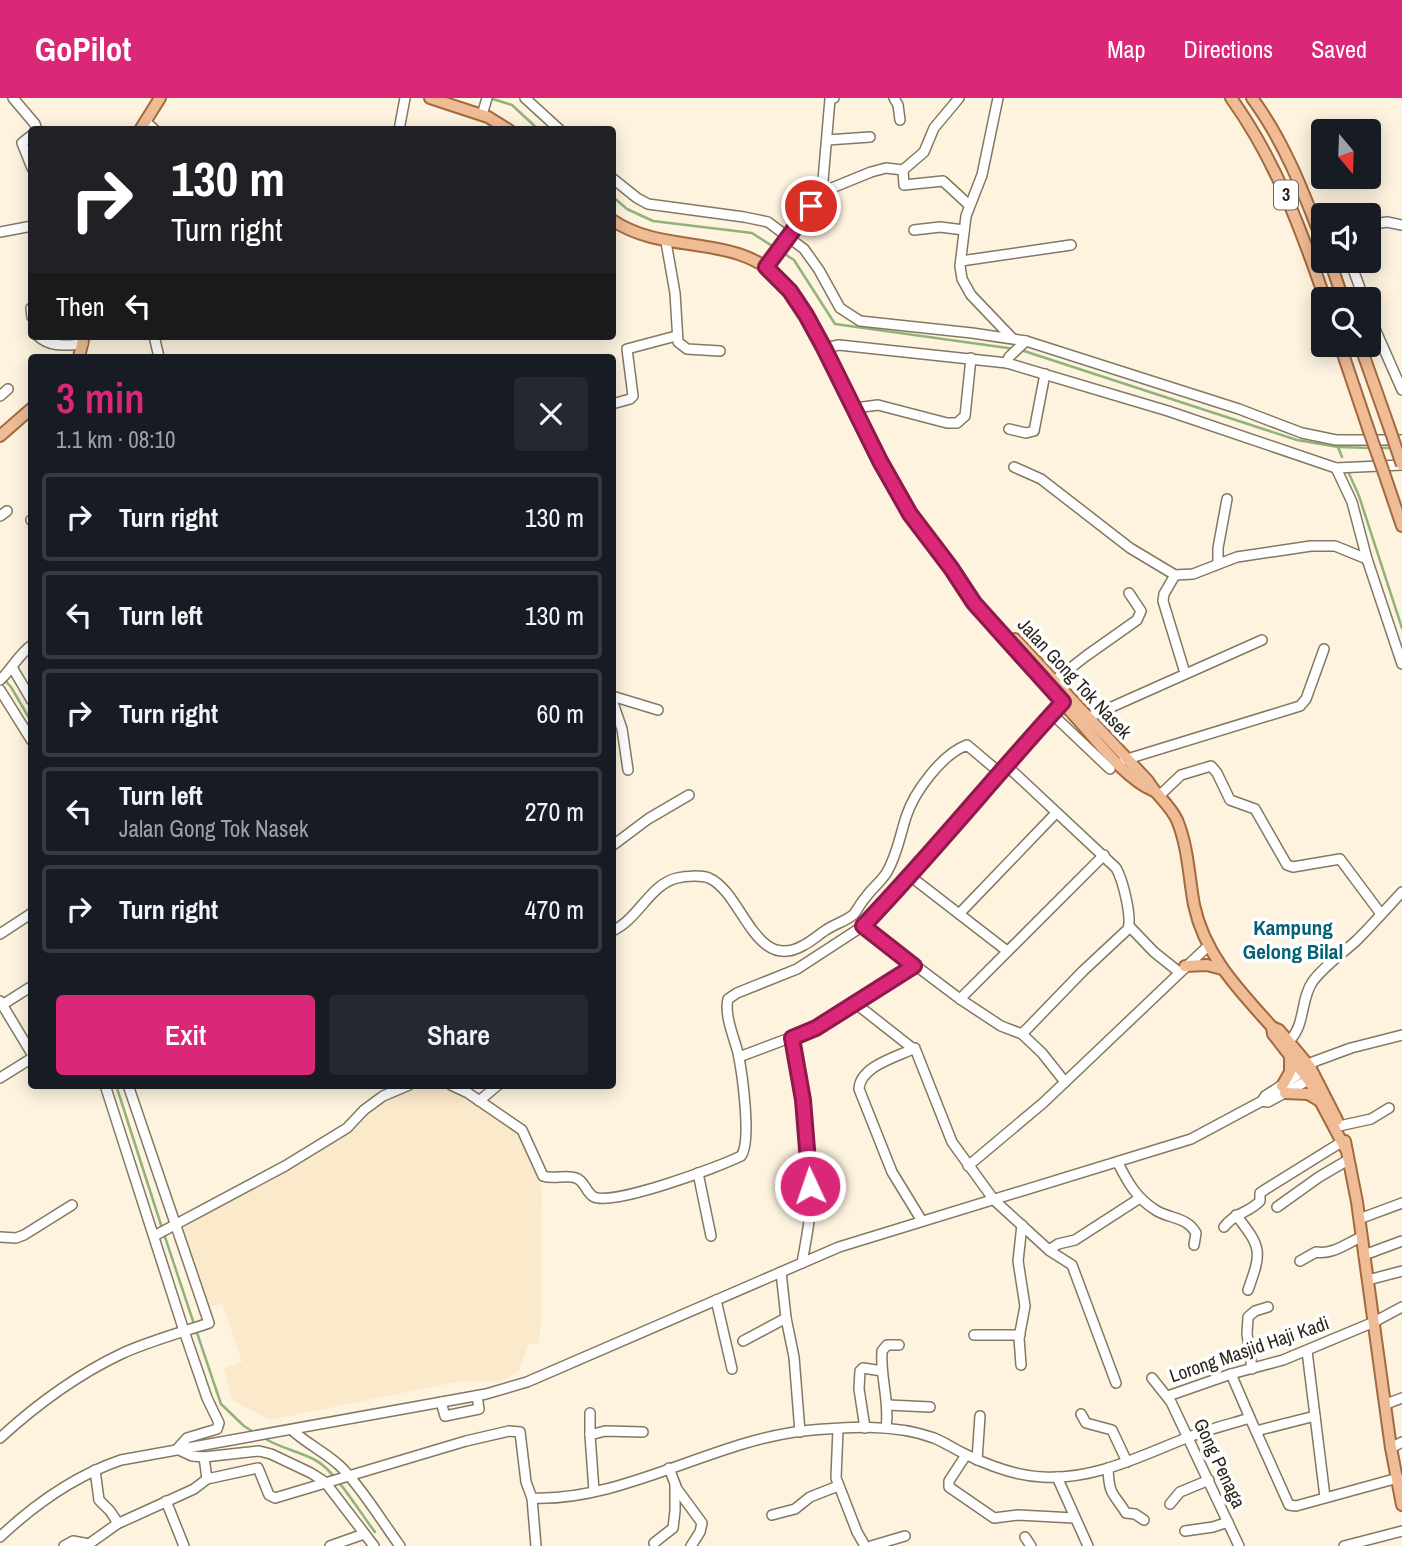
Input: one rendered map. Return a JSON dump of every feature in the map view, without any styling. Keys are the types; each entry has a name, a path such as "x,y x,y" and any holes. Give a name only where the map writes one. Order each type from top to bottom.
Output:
{"main road":[{"path":"143,125 160,98"},
{"path":"430,98 482,115 502,126"},
{"name":"3","path":"1231,98 1269,160 1292,209 1321,287"},
{"name":"3","path":"1252,98 1284,151 1311,210"},
{"name":"Jalan Gong Tok Nasek","path":"616,222 632,232 666,242 736,252 766,267 790,291 824,348 880,461 910,514 974,603 1118,763 1172,811 1179,825 1195,906 1208,946 1222,969 1272,1027 1279,1030 1289,1041 1339,1126 1342,1145"},
{"path":"1344,357 1402,526"},
{"path":"1364,357 1402,465"},
{"path":"0,436 28,412"},
{"name":"Jalan Gong Tok Nasek","path":"968,592 979,600 1075,704 1118,763"},
{"path":"1058,685 1063,702 1075,704"},
{"path":"1182,969 1208,965 1222,969"},
{"name":"Jalan Gong Tok Nasek","path":"1272,1027 1273,1034 1309,1074 1349,1165 1386,1404 1397,1445 1402,1505"},
{"path":"1290,1055 1290,1072 1284,1090 1308,1094 1322,1103"}],"street":[{"path":"13,98 36,126"},
{"path":"400,126 405,98"},
{"path":"525,98 556,126"},
{"path":"822,192 830,98"},
{"path":"894,98 900,120"},
{"path":"766,267 822,192 871,172 903,170 924,152 932,132 956,99"},
{"path":"996,99 982,175 964,230 961,272 966,287 982,308 1019,342"},
{"path":"482,115 486,100"},
{"path":"827,140 870,137"},
{"path":"28,138 22,143 28,158"},
{"path":"903,170 904,184 943,181 970,205"},
{"path":"616,181 648,204 768,222 786,240 811,258 839,308 859,321 1019,342 1227,405 1302,433 1336,440 1402,440"},
{"path":"1381,223 1402,225"},
{"path":"0,232 28,227"},
{"path":"914,230 940,227 964,230"},
{"path":"666,242 675,293 676,336 681,346 687,349 720,351"},
{"path":"961,261 1071,245"},
{"path":"616,403 633,396 627,349 676,336"},
{"path":"43,340 56,345 83,340"},
{"path":"1008,360 1019,342"},
{"path":"1381,342 1402,390"},
{"path":"824,348 839,345 1008,360 1336,468 1402,465"},
{"path":"855,408 878,405 947,423 957,423 965,416 971,358"},
{"path":"1009,429 1026,433 1034,431 1045,374"},
{"path":"0,397 8,389"},
{"path":"1014,467 1041,480 1130,548 1175,575 1193,574 1237,556 1322,545 1335,546 1367,559"},
{"path":"1336,468 1352,502 1367,559 1402,664"},
{"path":"1218,562 1227,499"},
{"path":"1175,575 1163,601 1185,673"},
{"path":"1058,685 1086,656 1138,620 1141,611 1129,593"},
{"path":"1087,718 1262,640"},
{"path":"0,680 17,657 28,648"},
{"path":"1052,714 1118,763 1300,706 1306,699 1324,649"},
{"path":"10,669 28,695"},
{"path":"0,690 28,735"},
{"path":"616,699 658,710"},
{"path":"458,1089 522,1130 543,1176 578,1179 596,1198 617,1198 738,1158 745,1150 747,1137 739,1057 727,1007 728,999 790,973 863,926 1063,702"},
{"path":"616,710 622,729 628,770"},
{"path":"616,929 625,926 664,883 678,878 705,877 725,891 761,941 783,951 799,948 852,916 881,880 895,854 908,810 934,770 954,750 967,746 999,772"},
{"path":"1006,765 1104,855 1120,875 1130,919 1129,926 1022,1034"},
{"path":"1156,794 1181,775 1211,766 1230,800 1255,809 1287,864 1293,867 1340,859 1381,914"},
{"path":"616,843 648,819 689,795"},
{"path":"959,914 1056,813"},
{"path":"960,999 1104,855"},
{"path":"910,876 1007,951"},
{"path":"1289,1041 1295,1035 1303,1013 1305,996 1312,982 1402,892"},
{"path":"0,934 28,916"},
{"path":"863,926 960,999 1001,1026 1022,1034 1042,1053 1065,1082"},
{"path":"1129,926 1154,952 1182,969"},
{"path":"968,1166 1043,1103 1208,946"},
{"path":"739,1057 816,1028 914,966"},
{"path":"28,988 1,1003 28,1049"},
{"path":"855,1003 915,1048 952,1142 994,1200 1074,1269 1116,1382"},
{"path":"0,1537 56,1490 121,1460 477,1396 532,1380 859,1240 1191,1139 1262,1101 1265,1096 1284,1090 1309,1074 1313,1062 1351,1048 1402,1035"},
{"path":"792,1038 803,1100 810,1186 810,1210 802,1263"},
{"path":"915,1048 868,1071 860,1080 859,1089 892,1172 922,1221"},
{"path":"0,1078 28,1059"},
{"path":"106,1089 184,1331 219,1425 217,1429 187,1438 177,1449"},
{"path":"0,1438 28,1414 97,1366 143,1345 209,1323 129,1089"},
{"path":"154,1236 331,1138 347,1128 364,1110 383,1096 400,1089"},
{"path":"479,1101 493,1089"},
{"path":"1339,1126 1371,1119 1389,1108"},
{"path":"1224,1227 1229,1219 1255,1206 1260,1201 1260,1194 1266,1189 1342,1145"},
{"path":"1118,1163 1130,1187 1140,1198 1156,1210 1190,1224 1196,1233 1194,1245"},
{"path":"1278,1207 1319,1177 1349,1165"},
{"path":"698,1173 712,1236"},
{"path":"1049,1250 1058,1244 1076,1240 1140,1198"},
{"path":"1359,1219 1402,1203"},
{"path":"0,1237 16,1238 24,1235 72,1205"},
{"path":"1236,1215 1252,1237 1259,1256 1248,1290"},
{"path":"1021,1365 1020,1335 1025,1312 1018,1269 1022,1225"},
{"path":"1300,1261 1316,1252 1328,1254 1361,1237"},
{"path":"1364,1255 1402,1241"},
{"path":"1368,1280 1402,1271"},
{"path":"781,1272 794,1357 800,1432"},
{"path":"716,1300 733,1369"},
{"path":"1252,1369 1247,1334 1248,1317 1255,1311 1268,1307"},
{"name":"Lorong Masjid Haji Kadi","path":"1152,1378 1156,1386 1168,1396 1307,1351 1402,1307"},
{"path":"743,1341 786,1318"},
{"path":"974,1335 1020,1335"},
{"path":"887,1428 888,1405 882,1371 883,1349 890,1345 900,1345"},
{"path":"1307,1351 1325,1497"},
{"path":"865,1428 858,1382 860,1371 863,1368 882,1371"},
{"path":"1231,1374 1289,1506 1398,1478"},
{"path":"441,1402 445,1416 479,1409 477,1396"},
{"name":"Gong Penaga","path":"1168,1396 1228,1522 1235,1545"},
{"path":"1386,1404 1402,1398"},
{"path":"888,1405 930,1407"},
{"path":"590,1413 594,1491"},
{"path":"1081,1414 1086,1423 1112,1430 1127,1462"},
{"path":"977,1460 980,1416"},
{"path":"1256,1431 1315,1416"},
{"path":"532,1498 561,1497 594,1491 764,1439 800,1432 838,1429 887,1428 933,1438 977,1460 1019,1473 1057,1477 1108,1468 1189,1437 1250,1418"},
{"path":"838,1429 835,1472 838,1486 864,1546"},
{"path":"292,1430 308,1445 330,1457 400,1546"},
{"path":"64,1546 73,1541 89,1544 118,1523 194,1489 207,1479 247,1469 260,1469 269,1495 273,1498 509,1430 520,1432 526,1482 532,1498 536,1546"},
{"path":"590,1434 605,1431 643,1432"},
{"path":"177,1449 192,1456 204,1457 253,1450 271,1454 326,1481 374,1546"},
{"path":"241,1452 247,1469"},
{"path":"966,1455 949,1480 949,1488 991,1516 1073,1518"},
{"path":"204,1457 207,1479"},
{"path":"669,1468 675,1484 702,1523 691,1546"},
{"path":"1108,1468 1113,1497 1126,1513 1136,1514 1144,1520"},
{"path":"95,1470 99,1500 118,1523"},
{"path":"1057,1477 1073,1518 1088,1546"},
{"path":"1170,1504 1180,1492 1209,1480"},
{"path":"654,1543 673,1528 675,1484"},
{"path":"772,1514 795,1509 810,1497 838,1486"},
{"path":"166,1501 184,1546"},
{"path":"1185,1531 1228,1522"},
{"path":"1344,1546 1402,1531"},
{"path":"330,1546 364,1534"},
{"path":"871,1546 905,1535"},
{"path":"1025,1537 1031,1546"}],"shaded area":[{"path":"417,1089 447,1089 468,1096 523,1137 542,1190 541,1326 538,1344 529,1344 518,1372 499,1382 461,1381 270,1420 232,1400 224,1368 242,1362 222,1303 205,1308 181,1229 358,1128 368,1113 395,1094"}],"waterway":[{"path":"490,98 512,105 535,126"},
{"path":"616,199 627,209 653,221 752,233 794,260 835,324 1015,349"},
{"path":"1021,350 1297,440 1338,447 1371,448"},
{"path":"1338,447 1342,457"},
{"path":"1377,448 1392,448"},
{"path":"1347,469 1359,496 1402,628"},
{"path":"3,678 28,716"},
{"path":"117,1089 162,1228"},
{"path":"164,1234 194,1324"},
{"path":"196,1330 221,1404 255,1433"},
{"path":"264,1438 322,1465 339,1482 375,1532"}],"district":[{"name":"Kampung Gelong Bilal","path":"1293,940"}],"route":[{"path":"810,1186 803,1100 792,1038 816,1028 914,966 863,926 1063,702 974,603 910,514 806,315 790,291 766,267 811,206"}]}
